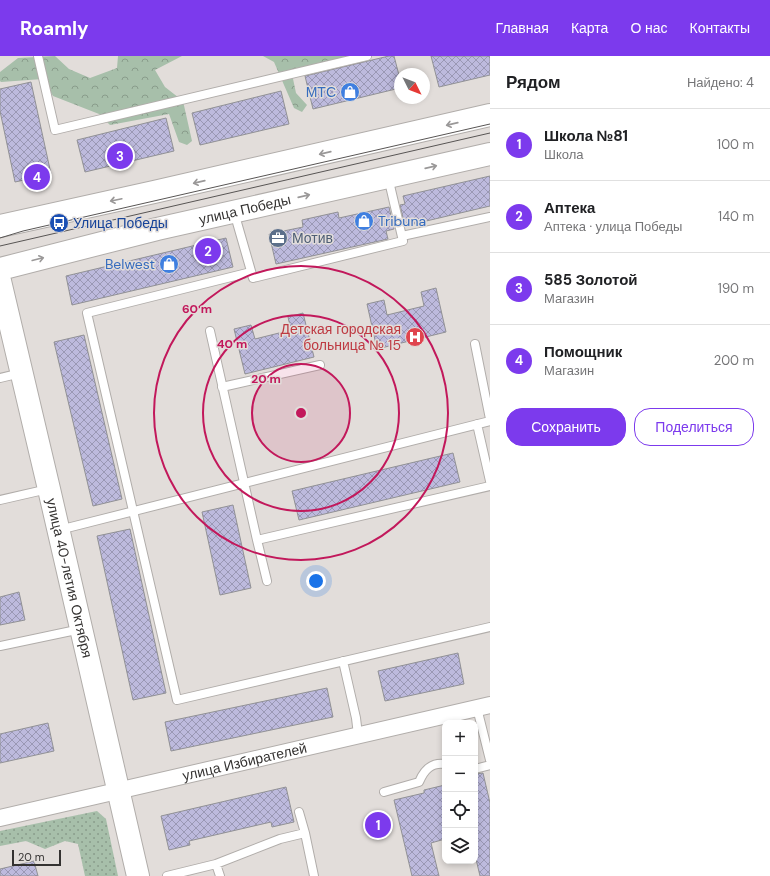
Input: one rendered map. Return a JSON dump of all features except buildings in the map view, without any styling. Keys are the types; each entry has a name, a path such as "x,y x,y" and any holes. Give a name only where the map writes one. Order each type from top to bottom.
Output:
{"main road":[{"path":"0,226 490,115"},
{"name":"улица Победы","path":"0,269 157,229 490,154"},
{"name":"улица 40-летия Октября","path":"0,280 138,876"}],"street":[{"name":"улица Избирателей","path":"0,818 484,706"}],"lane":[{"path":"38,56 56,130 367,56"},
{"path":"234,212 253,278 403,241 388,177"},
{"path":"402,236 490,217"},
{"path":"251,272 87,313 177,700 490,627"},
{"path":"210,330 267,581"},
{"path":"58,531 490,420 475,344"},
{"path":"222,387 320,365"},
{"path":"0,378 22,373"},
{"path":"477,424 490,481"},
{"path":"257,540 490,486"},
{"path":"0,500 49,489"},
{"path":"0,646 81,629"},
{"path":"343,661 356,718 358,735"},
{"path":"484,706 490,760"},
{"path":"384,792 419,782 423,773 428,768 436,764 442,764"},
{"path":"478,768 490,765"},
{"path":"299,812 314,876"},
{"path":"167,876 216,864 280,839 304,833"},
{"path":"216,864 220,876"}],"green space":[{"path":"55,56 69,69 90,78 117,68 118,56 182,56 155,70 165,87 183,101 192,141 187,145 179,142 169,114 110,125 99,114 53,96 43,79 0,81 0,72 18,58"},
{"path":"263,56 355,56 292,74 296,93 307,105 302,112 294,108 274,62"},
{"path":"97,811 106,819 118,876 85,876 78,844 65,841 45,849 26,841 0,846 0,831"}],"tram line":[{"path":"0,238 23,231 490,124"},
{"path":"0,246 490,133"}],"place":[{"name":"МТС","path":"350,92"},
{"name":"585 Золотой","path":"120,156"},
{"name":"Помощник","path":"37,177"},
{"name":"Tribuna","path":"364,221"},
{"name":"Улица Победы","path":"59,223"},
{"name":"Мотив","path":"278,238"},
{"name":"Аптека","path":"208,251"},
{"name":"Belwest","path":"169,264"},
{"name":"Детская городская больница № 15","path":"415,337"},
{"name":"Школа №81","path":"378,825"}]}
